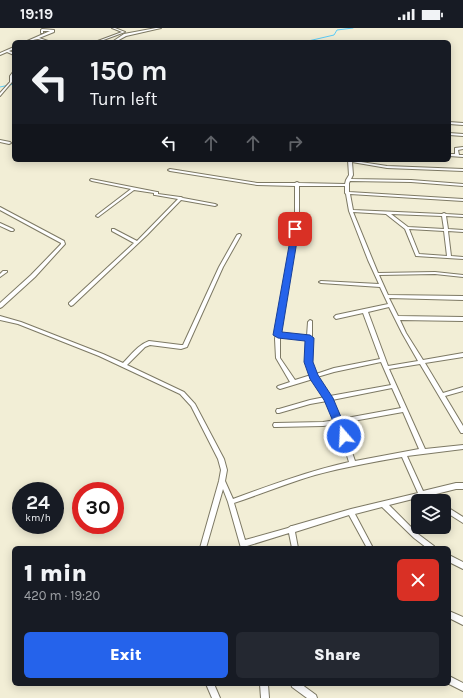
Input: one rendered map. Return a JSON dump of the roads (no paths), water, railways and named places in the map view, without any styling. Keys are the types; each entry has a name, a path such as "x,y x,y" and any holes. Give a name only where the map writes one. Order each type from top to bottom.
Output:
{"street":[{"path":"113,28 127,34"},
{"path":"119,30 124,28"},
{"path":"116,40 127,34 160,28"},
{"path":"32,40 53,31 42,30 42,32"},
{"path":"102,40 124,32"},
{"path":"37,38 44,40"},
{"path":"0,54 12,49"},
{"path":"6,51 12,53"},
{"path":"0,95 11,82 12,75"},
{"path":"451,124 463,124"},
{"path":"451,134 463,134"},
{"path":"0,141 8,143"},
{"path":"457,155 456,149 463,148"},
{"path":"451,155 463,156"},
{"path":"350,162 351,175 348,180 347,193 351,211 386,296 422,363 461,423 463,431"},
{"path":"356,162 387,167 463,170"},
{"path":"170,170 257,184 297,183 347,185"},
{"path":"92,180 215,205"},
{"path":"348,180 411,181 463,186"},
{"path":"294,383 278,358 278,335 297,218 297,183"},
{"path":"98,216 133,189"},
{"path":"347,193 463,200"},
{"path":"71,304 181,198"},
{"path":"0,208 46,232 63,242 63,244 33,276 0,306"},
{"path":"351,211 463,216"},
{"path":"386,212 408,228 463,231"},
{"path":"444,214 449,257"},
{"path":"0,224 12,230"},
{"path":"408,228 417,254 463,258"},
{"path":"113,230 136,242"},
{"path":"123,366 148,343 181,348 185,346 221,266 239,235"},
{"path":"0,276 5,272"},
{"path":"377,274 435,273 463,276"},
{"path":"321,282 382,286"},
{"path":"386,296 463,298"},
{"path":"336,317 390,305"},
{"path":"365,311 386,368 423,451"},
{"path":"0,318 19,322 123,366 171,388 188,398 221,459 224,470 204,546"},
{"path":"397,318 463,319"},
{"path":"310,322 308,362 314,376 328,398 339,421 353,464"},
{"path":"278,335 310,338"},
{"path":"386,368 463,355"},
{"path":"280,387 334,370 383,360"},
{"path":"279,411 328,398 394,386"},
{"path":"441,394 463,389"},
{"path":"276,425 323,424 405,410"},
{"path":"231,502 304,476 353,464 423,451 463,446"},
{"path":"404,455 422,494"},
{"path":"222,481 231,502 243,546 291,529 351,512 411,498"},
{"path":"426,494 456,486 463,486"},
{"path":"383,504 416,536 429,546"},
{"path":"351,512 369,546"},
{"path":"451,512 463,520"},
{"path":"291,529 295,546"},
{"path":"451,559 463,566"},
{"path":"451,615 463,621"},
{"path":"451,681 463,687"},
{"path":"211,686 216,698"},
{"path":"264,686 265,698"},
{"path":"298,686 313,698"}],"waterway":[{"path":"313,40 334,35 337,30 353,28"},
{"path":"0,87 12,84"}]}
